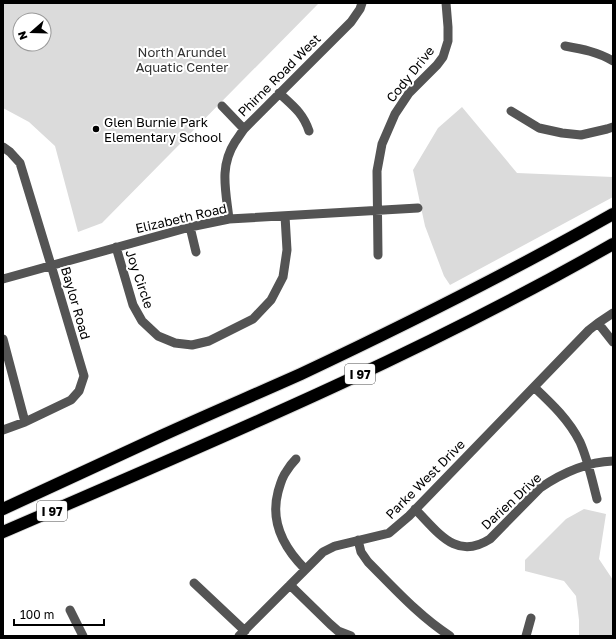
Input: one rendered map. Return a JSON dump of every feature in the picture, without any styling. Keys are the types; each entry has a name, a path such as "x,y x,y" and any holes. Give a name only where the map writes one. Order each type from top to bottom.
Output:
{"highway":[{"name":"I 97","path":"3,509 160,436 300,374 427,313 613,214"},
{"name":"I 97","path":"3,532 309,399 453,330 613,244"},
{"path":"3,502 160,436"},
{"path":"3,539 100,490"}],"street":[{"name":"Phirne Road West","path":"229,219 224,176 227,160 233,146 244,129 351,22 362,3"},
{"name":"Cody Drive","path":"378,255 377,171 382,144 395,114 409,93 443,57 448,41 446,3"},
{"path":"565,46 589,51 613,61"},
{"path":"280,93 302,114 309,131"},
{"path":"222,106 244,129"},
{"path":"511,111 539,128 562,134 581,135 613,127"},
{"name":"Baylor Road","path":"3,147 20,163 84,376 79,391 71,400 25,422 3,430"},
{"name":"Elizabeth Road","path":"3,279 190,227 229,219 418,208"},
{"name":"Joy Circle","path":"116,247 133,305 142,322 158,336 176,343 192,345 209,341 253,319 271,300 284,277 287,250 285,216"},
{"path":"190,227 196,252"},
{"name":"Parke West Drive","path":"242,633 323,552 335,546 389,533 415,509 584,335 613,313"},
{"path":"598,323 613,342"},
{"path":"3,339 25,422"},
{"path":"534,387 566,419 580,443 597,499"},
{"path":"296,460 286,472 280,484 276,502 276,516 280,534 287,548 305,569"},
{"name":"Darien Drive","path":"415,509 451,543 459,546 474,547 490,539 540,488 549,482 568,471 587,464 613,460"},
{"path":"358,540 361,552 368,562 423,616 450,636"},
{"path":"194,583 242,633"},
{"path":"290,585 338,631 351,636"},
{"path":"70,610 83,636"},
{"path":"526,636 531,618"}],"green space":[{"name":"North Arundel Aquatic Center","path":"3,3 319,3 102,223 78,232 55,146 29,122 3,108"},
{"path":"462,107 517,173 613,177 613,197 450,285 444,276 425,226 413,170 438,128"},
{"path":"584,509 606,514 599,559 613,580 613,636 579,636 576,596 564,581 525,571 525,560 566,519"}],"place":[{"name":"Glen Burnie Park Elementary School","path":"96,129"}]}
